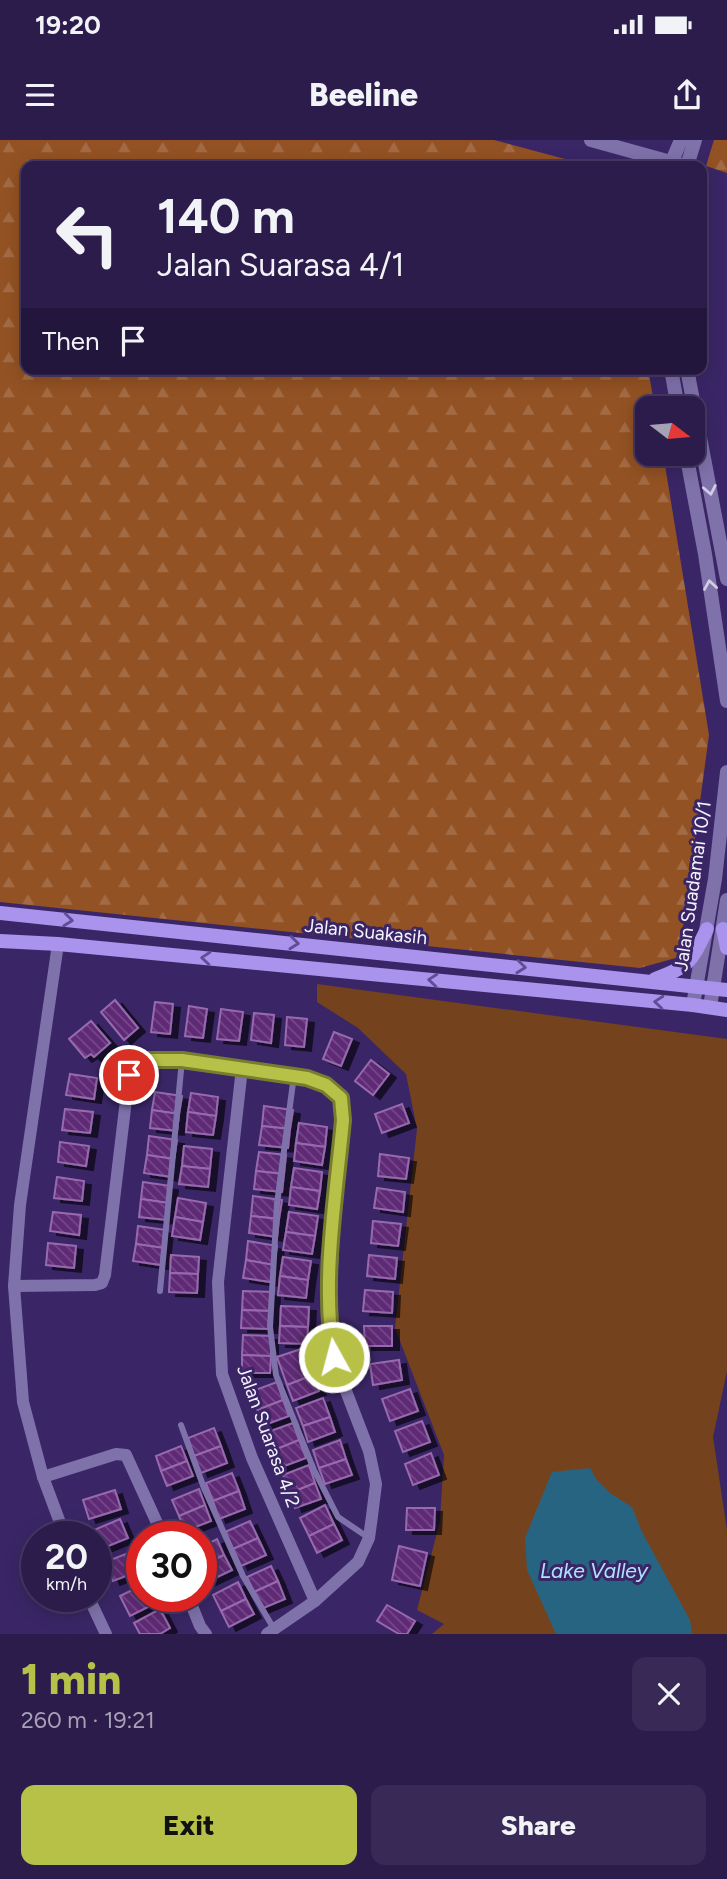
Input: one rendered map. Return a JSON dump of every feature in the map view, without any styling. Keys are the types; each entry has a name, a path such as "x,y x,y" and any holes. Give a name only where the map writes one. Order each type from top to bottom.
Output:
{"main road":[{"name":"Jalan Suakasih","path":"0,913 720,989"},
{"path":"650,980 674,972 691,961 707,929"},
{"path":"723,929 727,948"},
{"path":"0,941 58,944 727,1010"}],"street":[{"path":"590,140 661,161"},
{"path":"679,161 681,140"},
{"path":"681,161 695,140"},
{"path":"672,375 676,396"},
{"path":"688,375 725,551 727,579"},
{"path":"688,466 727,701"},
{"path":"716,518 727,533"},
{"path":"705,554 725,551"},
{"name":"Jalan Suadamai 10/1","path":"693,1005 715,879 727,772"},
{"name":"Jalan Suadamai 10/1","path":"710,1007 720,989 727,900"},
{"path":"58,944 20,1205 14,1286 23,1402 43,1477 59,1521"},
{"path":"14,1286 102,1283 129,1075 134,1065 141,1060 182,1060 293,1075 326,1085 341,1098 343,1120 329,1332 334,1357 372,1462 376,1485 369,1538 358,1562 315,1601 271,1632"},
{"name":"Jalan Suarasa 4/2","path":"242,1068 218,1282 222,1374 252,1458 315,1601"},
{"path":"43,1477 116,1454 126,1455 156,1521"},
{"path":"96,1612 106,1634"},
{"path":"194,1612 206,1634"}],"lane":[{"path":"160,1291 182,1060"},
{"path":"293,1075 276,1231 270,1327 275,1375 314,1470 338,1517 369,1538"},
{"path":"181,1425 204,1488 271,1632"}],"green space":[{"path":"0,140 494,140 572,161 21,161 21,375 649,375 653,396 635,396 635,466 665,466 709,735 679,957 640,968 0,902"},
{"path":"714,140 727,140 727,173 707,166"}],"shaded area":[{"path":"317,984 727,1039 727,1371 713,1437 727,1530 727,1634 432,1634 444,1624 417,1610 440,1521 444,1455 395,1328 417,1129 406,1074 358,1028 317,1002"}],"water":[{"name":"Lake Valley","path":"590,1468 596,1479 610,1493 632,1507 642,1532 690,1620 692,1634 556,1634 527,1570 525,1538 552,1472"}],"building":[{"path":"115,1000 138,1028 124,1040 101,1012"},
{"path":"155,1002 173,1004 170,1034 151,1032"},
{"path":"189,1006 207,1009 203,1038 185,1036"},
{"path":"221,1009 243,1012 239,1041 217,1039"},
{"path":"254,1013 274,1015 271,1043 251,1040"},
{"path":"287,1017 307,1019 304,1047 285,1045"},
{"path":"91,1021 110,1043 94,1057 91,1054 85,1058 69,1039"},
{"path":"334,1032 352,1039 341,1066 323,1059"},
{"path":"371,1060 389,1074 373,1095 355,1081"},
{"path":"70,1074 97,1078 94,1099 66,1095"},
{"path":"155,1092 182,1096 179,1114 152,1110"},
{"path":"191,1093 218,1097 216,1116 188,1112"},
{"path":"402,1104 409,1123 382,1133 375,1114"},
{"path":"264,1106 293,1110 290,1129 262,1126"},
{"path":"65,1109 93,1112 90,1133 62,1130"},
{"path":"152,1110 179,1114 177,1131 150,1128"},
{"path":"188,1112 216,1116 213,1135 186,1132"},
{"path":"299,1123 327,1127 325,1147 296,1143"},
{"path":"262,1126 290,1129 288,1148 259,1145"},
{"path":"149,1136 177,1140 174,1159 147,1155"},
{"path":"60,1142 89,1146 86,1166 58,1162"},
{"path":"296,1143 325,1147 322,1165 294,1161"},
{"path":"184,1146 212,1149 210,1169 182,1166"},
{"path":"259,1152 286,1155 284,1174 256,1171"},
{"path":"380,1154 409,1158 406,1179 378,1176"},
{"path":"147,1155 174,1159 172,1177 144,1173"},
{"path":"182,1166 210,1169 208,1187 179,1184"},
{"path":"294,1168 322,1172 320,1191 291,1187"},
{"path":"256,1171 284,1174 282,1192 254,1189"},
{"path":"57,1177 84,1181 82,1201 54,1198"},
{"path":"143,1182 171,1186 169,1203 141,1199"},
{"path":"291,1187 320,1191 317,1209 289,1205"},
{"path":"377,1188 405,1192 403,1212 374,1208"},
{"path":"253,1196 282,1200 279,1219 251,1216"},
{"path":"178,1198 206,1203 203,1222 175,1217"},
{"path":"141,1199 169,1203 167,1220 139,1217"},
{"path":"53,1212 81,1215 79,1235 50,1231"},
{"path":"289,1212 318,1216 315,1236 286,1232"},
{"path":"251,1216 279,1219 277,1237 249,1233"},
{"path":"175,1217 203,1222 200,1240 172,1236"},
{"path":"373,1221 401,1224 398,1246 371,1243"},
{"path":"138,1226 166,1230 164,1248 136,1244"},
{"path":"286,1232 315,1236 312,1254 283,1250"},
{"path":"248,1241 277,1246 274,1265 246,1260"},
{"path":"48,1243 76,1246 74,1268 46,1265"},
{"path":"136,1244 164,1248 161,1265 133,1261"},
{"path":"171,1255 199,1257 198,1274 170,1273"},
{"path":"369,1255 397,1258 395,1279 367,1276"},
{"path":"283,1257 311,1261 308,1280 280,1276"},
{"path":"246,1260 274,1265 271,1282 243,1278"},
{"path":"170,1273 198,1274 197,1293 169,1292"},
{"path":"280,1276 308,1280 306,1298 278,1295"},
{"path":"365,1290 393,1292 392,1313 363,1311"},
{"path":"243,1291 273,1292 272,1311 242,1310"},
{"path":"281,1306 309,1307 308,1327 280,1326"},
{"path":"242,1310 272,1311 271,1329 241,1328"},
{"path":"280,1326 308,1327 307,1344 279,1343"},
{"path":"364,1326 392,1326 392,1346 365,1346"},
{"path":"243,1335 271,1336 271,1356 242,1355"},
{"path":"304,1348 313,1375 287,1385 277,1357"},
{"path":"242,1355 271,1356 270,1373 242,1373"},
{"path":"399,1360 402,1380 373,1385 370,1364"},
{"path":"313,1375 319,1391 293,1401 287,1385"},
{"path":"277,1382 283,1400 257,1410 250,1392"},
{"path":"410,1389 418,1411 390,1421 382,1399"},
{"path":"323,1398 330,1417 303,1426 296,1408"},
{"path":"283,1400 289,1416 262,1426 257,1410"},
{"path":"330,1417 335,1432 308,1442 303,1426"},
{"path":"422,1421 430,1442 403,1452 395,1431"},
{"path":"293,1423 299,1440 272,1451 265,1433"},
{"path":"214,1428 221,1446 194,1456 188,1438"},
{"path":"299,1440 306,1458 279,1468 272,1451"},
{"path":"340,1440 346,1459 319,1468 313,1450"},
{"path":"181,1446 187,1461 161,1471 156,1456"},
{"path":"221,1446 227,1463 201,1473 194,1456"},
{"path":"431,1453 439,1475 413,1485 405,1464"},
{"path":"346,1459 352,1475 325,1484 319,1468"},
{"path":"187,1461 193,1476 167,1486 161,1471"},
{"path":"309,1465 315,1483 290,1493 283,1475"},
{"path":"232,1473 239,1491 213,1501 206,1483"},
{"path":"315,1483 321,1499 295,1508 290,1493"},
{"path":"199,1489 205,1505 179,1516 172,1500"},
{"path":"115,1490 121,1509 89,1519 83,1500"},
{"path":"239,1491 245,1509 219,1519 213,1501"},
{"path":"205,1505 211,1521 181,1521 179,1516"},
{"path":"325,1505 334,1524 309,1536 300,1518"},
{"path":"407,1508 435,1508 434,1530 406,1530"},
{"path":"120,1519 126,1539 112,1545 112,1522"},
{"path":"250,1521 258,1538 233,1549 225,1532"},
{"path":"334,1524 342,1540 317,1553 309,1536"},
{"path":"258,1538 266,1555 241,1566 233,1549"},
{"path":"217,1539 224,1555 217,1558"},
{"path":"399,1546 427,1553 420,1586 392,1580"},
{"path":"126,1554 126,1576 113,1581 112,1559"},
{"path":"224,1555 232,1570 217,1577 217,1558"},
{"path":"271,1566 278,1581 254,1592 247,1577"},
{"path":"278,1581 285,1599 261,1609 254,1592"},
{"path":"238,1582 246,1599 221,1611 217,1603 217,1593"},
{"path":"126,1593 126,1608 120,1596"},
{"path":"246,1599 254,1614 229,1627 221,1611"},
{"path":"387,1605 415,1621 407,1634 399,1634 377,1621"},
{"path":"154,1612 162,1612 170,1628 160,1634 140,1634 134,1623"}],"route":[{"path":"129,1075 134,1065 141,1060 182,1060 307,1078 326,1085 341,1098 343,1120 330,1292 329,1332 334,1357"}]}
